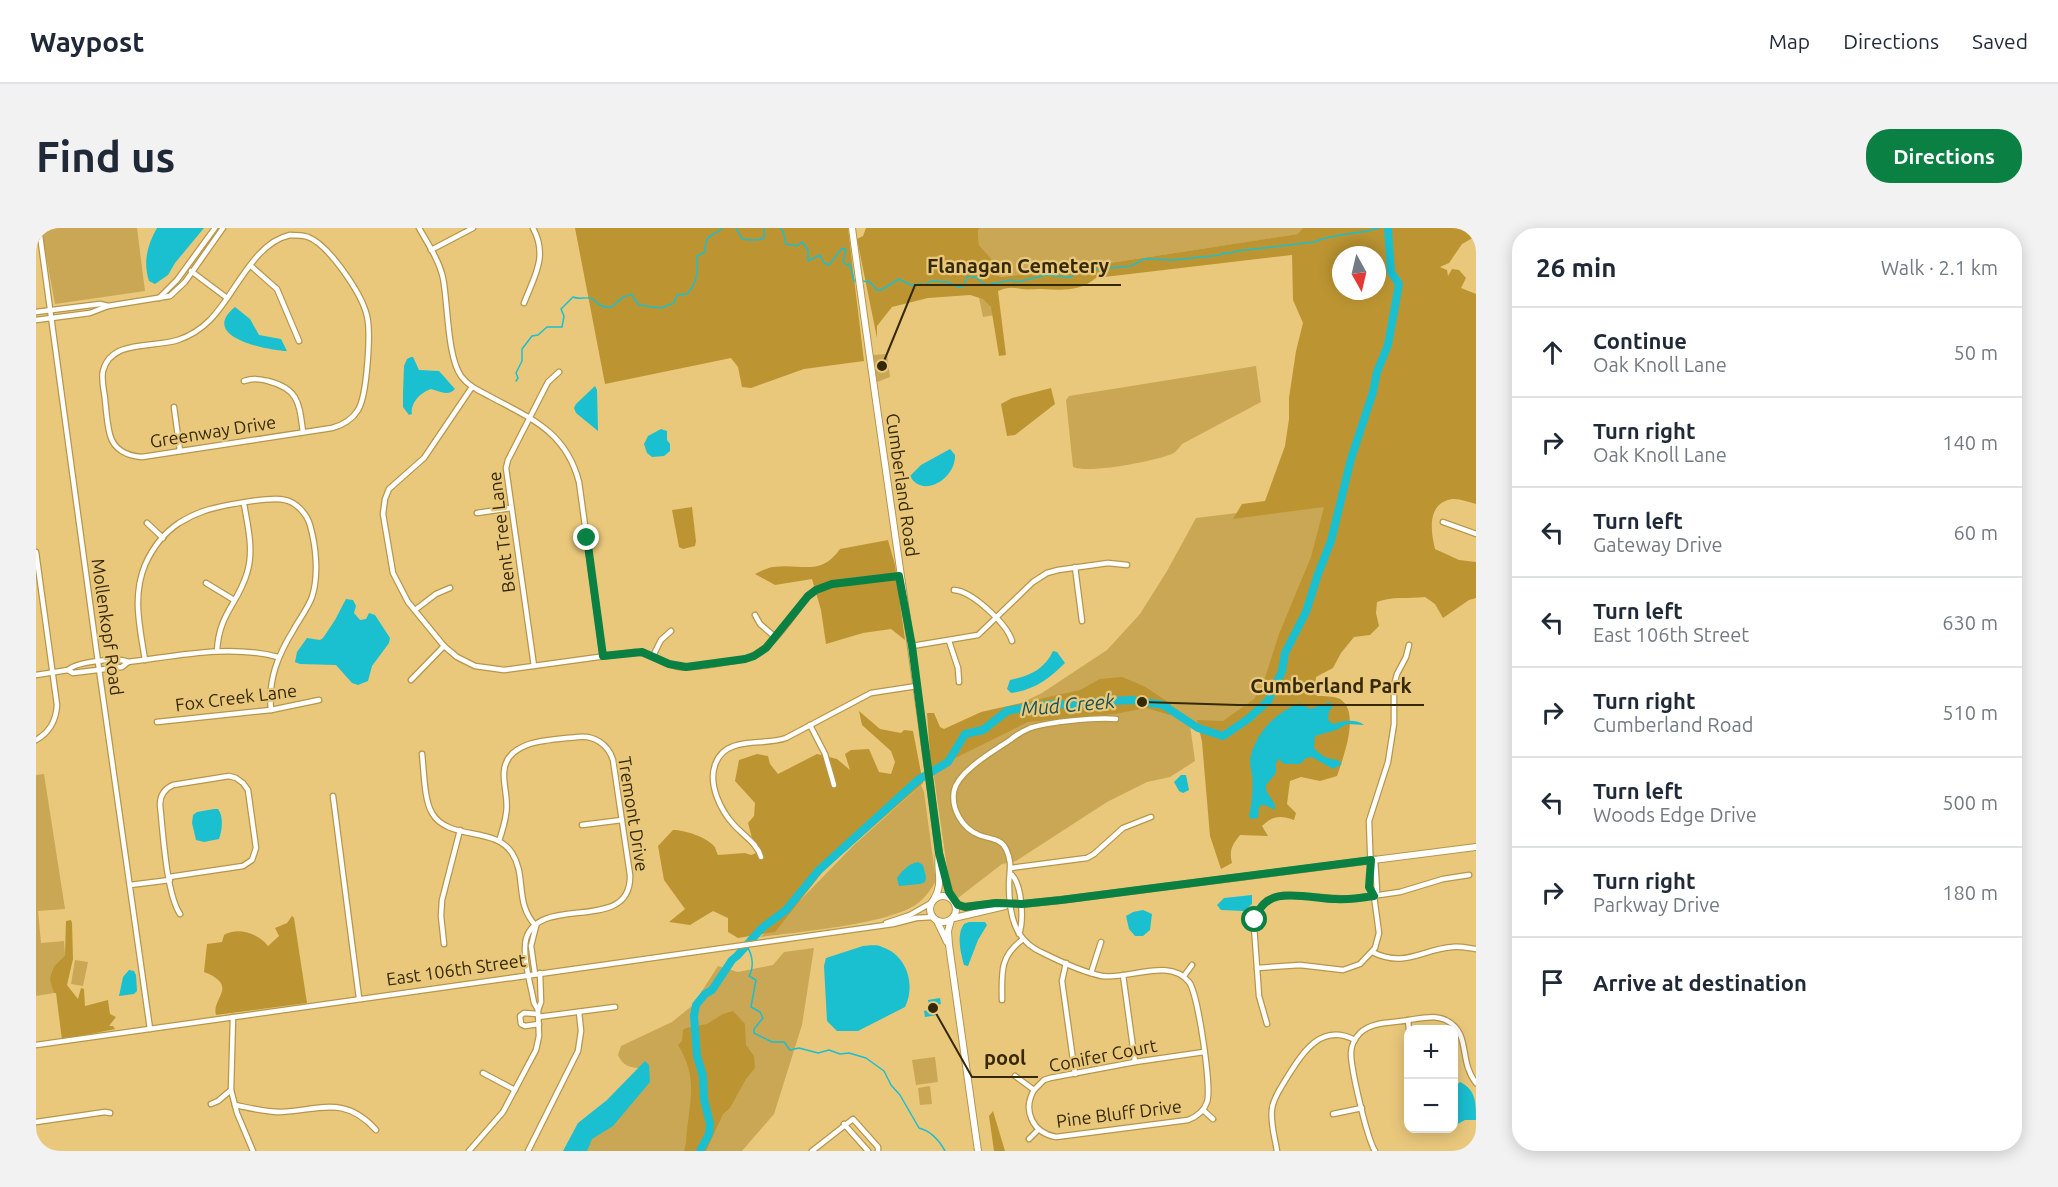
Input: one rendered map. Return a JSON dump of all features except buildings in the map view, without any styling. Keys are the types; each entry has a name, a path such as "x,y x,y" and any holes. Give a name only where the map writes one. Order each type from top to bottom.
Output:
{"main road":[{"name":"Cumberland Road","path":"852,228 939,853 953,901"},
{"path":"949,945 930,910 932,901 944,896 965,907 996,903 1022,904 1476,847"},
{"name":"Cumberland Road","path":"932,901 940,885 939,853"},
{"path":"953,901 956,911 948,931 949,945 978,1151"},
{"path":"935,919 944,922 965,914 1011,904"}],"street":[{"name":"Mollenkopf Road","path":"39,228 150,1029"},
{"path":"159,298 173,285 215,228"},
{"path":"36,320 90,313 108,306 165,298 175,292 192,272 223,228"},
{"path":"419,228 443,279 455,364 462,378 472,387 547,429 562,444 571,459 577,475 603,656"},
{"path":"431,250 473,228"},
{"path":"524,303 541,254 540,243 533,228"},
{"name":"Greenway Drive","path":"290,235 308,237 325,249 354,286 363,300 367,315 368,346 364,396 360,408 342,425 303,432 138,457 119,449 110,433 103,371 111,356 119,350 168,342 194,332 209,321 251,266 265,248 276,239 290,235"},
{"path":"251,266 277,289 299,340"},
{"path":"186,268 227,298"},
{"path":"36,312 100,304 108,306"},
{"name":"Bent Tree Lane","path":"534,666 506,464 549,382 559,372"},
{"path":"244,381 252,379 280,384 295,395 299,404 303,432"},
{"path":"472,387 424,458 393,484 385,499 383,514 391,568 401,592 444,646 463,661 484,669 504,670 635,652 653,656 669,664 686,667 745,659 760,653 808,596 816,590 832,584 899,576"},
{"path":"174,407 180,451"},
{"path":"145,660 138,610 139,587 145,566 163,538 178,524 195,514 212,509 276,499 285,500 298,506 310,523 316,568 309,603 278,657 272,676 271,710"},
{"path":"217,651 223,620 246,578 250,556 244,504"},
{"path":"477,513 511,508"},
{"path":"1443,522 1476,534"},
{"path":"147,523 163,538"},
{"path":"36,552 57,705 56,718 48,731 36,740"},
{"path":"912,646 978,635 1038,578 1058,570 1115,563 1127,565"},
{"path":"1075,567 1082,621"},
{"path":"206,583 234,600"},
{"path":"415,610 436,594 450,588"},
{"path":"954,590 967,592 1006,629 1012,641"},
{"path":"36,605 43,604"},
{"path":"755,615 760,624 775,637"},
{"path":"653,656 661,640 671,630"},
{"path":"949,641 959,671 959,682"},
{"path":"1257,968 1300,966 1343,970 1360,964 1372,952 1378,933 1374,896 1369,887 1373,860 1369,821 1388,762 1394,724 1394,685 1409,645"},
{"path":"411,680 444,646"},
{"path":"36,675 68,670 78,664 122,660 128,662 217,651 240,651 278,657"},
{"path":"68,670 73,673 122,667 128,662"},
{"path":"761,857 756,846 734,825 723,810 714,784 715,764 723,753 733,746 779,741 871,693 917,686"},
{"name":"Fox Creek Lane","path":"157,722 271,710 319,700"},
{"path":"1116,719 1086,720 1030,728 961,777 956,785 954,796 958,816 973,832 1002,844 1007,852 1012,875 1009,885 1015,925 1022,939 1030,947 1091,973 1107,976 1162,970 1174,971 1184,976 1192,965"},
{"path":"810,725 825,754 834,785"},
{"name":"Tremont Drive","path":"499,841 507,812 504,775 506,764 517,750 533,744 580,736 591,737 602,742 609,750 613,760 630,879 628,889 623,899 608,908 551,917 536,926"},
{"path":"422,754 431,812 443,824 499,841 510,850 515,859 525,909 536,926 531,946 542,1002 538,1014"},
{"path":"130,885 169,878 243,866 254,856 255,843 246,786 240,780 232,777 173,785 161,796 160,805 169,878 173,904 180,914"},
{"path":"333,796 359,998"},
{"path":"1011,868 1086,858 1094,854 1123,828 1151,817"},
{"path":"582,825 622,820"},
{"path":"444,944 441,922 442,900 460,830"},
{"path":"1012,875 1016,880 1022,904 1019,934"},
{"path":"1267,1024 1261,1005 1255,920 1267,900 1283,895 1336,899 1374,896 1469,875"},
{"name":"East 106th Street","path":"881,925 910,915 932,901"},
{"name":"East 106th Street","path":"36,1046 359,998 893,924 925,917 935,919"},
{"path":"469,1151 503,1112 536,1050 539,1024 528,975 526,942 529,932 536,926"},
{"path":"1002,1000 1004,960 1022,939"},
{"path":"1091,973 1101,942"},
{"path":"1372,952 1390,959 1403,960 1451,947 1476,949"},
{"path":"1066,963 1062,981 1075,1074"},
{"path":"1123,975 1135,1062"},
{"name":"Pine Bluff Drive","path":"1034,1090 1029,1100 1032,1122 1038,1130 1049,1136 1065,1137 1188,1120 1203,1110 1209,1095 1196,995 1184,976"},
{"path":"539,1024 525,1026 519,1020 524,1013 579,1012 615,1007"},
{"path":"528,1151 578,1051 581,1031 579,1012"},
{"path":"233,1017 231,1089 253,1151"},
{"path":"1376,1151 1369,1139 1351,1055 1355,1040 1361,1032 1371,1026 1437,1017 1453,1025 1462,1040 1467,1070 1476,1083"},
{"path":"1408,1020 1409,1025"},
{"path":"1277,1151 1271,1110 1273,1101 1301,1055 1311,1044 1323,1038 1337,1035 1348,1036 1355,1040"},
{"name":"Conifer Court","path":"1015,1076 1034,1090 1044,1080 1135,1062 1204,1052"},
{"path":"483,1073 515,1090"},
{"path":"211,1104 231,1089"},
{"path":"235,1105 272,1112 328,1106 361,1115 376,1130"},
{"path":"1333,1114 1362,1108"},
{"name":"Pine Bluff Drive","path":"1203,1110 1213,1119"},
{"path":"36,1122 110,1113"},
{"path":"812,1151 853,1119 878,1147 878,1151"},
{"path":"844,1124 868,1151"},
{"name":"Pine Bluff Drive","path":"1029,1139 1038,1130"}],"shaded area":[{"path":"41,228 137,228 145,291 55,304"},
{"path":"575,228 848,228 864,361 804,369 751,388 742,387 738,367 731,358 605,384"},
{"path":"866,228 980,228 978,230 979,245 991,258 996,275 1001,277 1064,270 1298,234 1303,228 1476,228 1476,236 1462,244 1449,263 1440,267 1447,270 1448,276 1452,269 1459,270 1466,278 1461,288 1476,294 1476,504 1455,499 1441,503 1432,521 1432,535 1435,549 1459,560 1476,562 1476,598 1469,600 1443,618 1435,604 1425,597 1394,598 1377,602 1376,613 1379,626 1370,635 1354,637 1333,668 1316,677 1317,696 1340,699 1346,705 1349,714 1349,736 1337,776 1320,781 1301,777 1290,781 1287,804 1296,813 1294,820 1280,817 1269,820 1262,826 1268,836 1240,835 1232,848 1232,863 1221,869 1210,836 1202,742 1197,720 1223,721 1254,699 1263,684 1279,634 1311,557 1324,507 1233,519 1242,504 1265,501 1285,446 1289,398 1303,323 1293,300 1292,255 1096,278 1083,286 1063,290 1007,288 998,291 1006,355 999,356 991,307 983,299 970,295 928,298 892,307 877,326 877,338 857,239 863,236"},
{"path":"980,228 1303,228 1299,234 1064,270 1001,277 996,275 991,258 979,245 978,230"},
{"path":"991,291 995,315 983,317 978,293"},
{"path":"887,354 890,377 877,382 873,355"},
{"path":"1256,366 1261,402 1182,444 1172,454 1107,468 1073,467 1066,400 1069,396"},
{"path":"1051,388 1055,404 1015,435 1007,436 1001,404 1012,398"},
{"path":"1336,501 1264,700 1222,733 1190,725 1195,761 1170,777 1147,782 1107,802 1016,861 1002,864 958,898 950,888 932,763 1017,705 1042,693 1107,650 1140,614 1196,518"},
{"path":"692,507 695,546 683,549 679,547 672,510"},
{"path":"888,540 895,565 905,640 891,629 863,633 826,644 821,610 812,579 775,585 755,574 773,567 818,566 833,558 840,549"},
{"path":"1122,677 1144,686 1171,704 1170,715 1146,708 1115,714 1028,722 931,770 927,713 934,713 940,727 944,729 981,712 1080,690 1100,679"},
{"path":"859,711 880,729 901,733 904,730 913,731 923,783 825,869 775,932 738,938 728,932 728,918 713,911 690,925 669,922 685,909 664,880 658,846 673,830 701,837 715,847 718,855 756,853 748,823 754,816 755,803 735,781 739,760 757,754 768,756 770,764 778,774 817,754 837,759 850,770 845,754 851,750 869,749 879,772 891,774 895,762 891,751 862,725"},
{"path":"44,774 65,909 38,911 41,943 64,941 65,955 54,966 51,974 54,993 36,996 36,775"},
{"path":"921,785 924,792 936,881 921,901 905,910 866,922 760,937 779,922 854,845"},
{"path":"292,916 307,1003 216,1015 222,987 215,977 204,972 207,944 222,942 224,935 242,931 254,935 268,946 279,936 275,928 287,923"},
{"path":"71,920 73,959 67,985 78,999 81,988 84,989 85,1006 108,1000 110,1014 116,1017 109,1026 115,1029 62,1040 56,993 54,993 50,980 54,966 65,955 66,921"},
{"path":"814,948 802,1025 774,1114 742,1151 575,1151 642,1068 630,1067 622,1062 618,1055 621,1046 672,1022 693,1005 718,966 738,972 773,965 784,952"},
{"path":"75,960 88,962 83,986 71,984"},
{"path":"733,1011 745,1024 746,1045 754,1056 755,1068 746,1079 730,1108 723,1114 706,1151 684,1151 691,1081 685,1058 678,1045 682,1041 683,1030 707,1024"},
{"path":"935,1057 938,1082 916,1085 912,1060"},
{"path":"930,1086 932,1104 920,1105 918,1088"},
{"path":"993,1111 1005,1151 994,1151 989,1116"}],"water":[{"path":"157,228 204,228 168,275 155,284 149,281 146,260 148,247"},
{"path":"235,307 250,319 259,335 281,339 287,351 252,345 230,334 225,326 226,317"},
{"path":"411,357 419,370 439,371 455,389 446,393 427,390 417,398 412,414 409,415 403,407 403,393 404,366 407,359"},
{"path":"595,386 598,431 576,413 574,408"},
{"path":"661,429 667,431 670,451 664,456 652,457 647,453 644,444 648,436"},
{"path":"950,449 955,455 954,464 944,478 930,486 915,483 910,476 921,465"},
{"path":"346,599 353,600 356,606 354,613 360,620 366,619 369,613 375,615 390,638 389,643 372,666 368,681 358,685 352,683 336,665 295,662 297,652 307,638 320,640 323,638"},
{"path":"1053,651 1057,652 1065,663 1053,674 1027,689 1011,693 1007,689 1010,680 1035,671 1045,663"},
{"path":"1330,702 1333,707 1329,711 1328,720 1333,724 1350,721 1364,725 1347,724 1315,736 1314,748 1324,757 1338,760 1342,764 1333,769 1312,757 1306,758 1300,764 1284,764 1279,759 1276,763 1276,773 1266,785 1275,810 1261,805 1258,818 1251,819 1249,816 1252,801 1250,761 1261,733 1275,718 1291,707 1300,703 1310,709"},
{"path":"1181,775 1186,775 1189,790 1183,793 1179,791 1174,782"},
{"path":"218,809 222,820 219,839 204,842 196,840 192,823 193,815"},
{"path":"918,862 923,865 925,882 899,886 897,878 899,875 908,866"},
{"path":"1252,895 1252,904 1244,911 1221,910 1217,905 1224,898"},
{"path":"1143,910 1152,914 1150,930 1143,936 1135,936 1129,929 1126,916"},
{"path":"985,922 987,925 978,940 968,966 964,965 960,933 964,924"},
{"path":"863,946 880,946 898,957 909,980 908,998 905,1007 858,1031 837,1031 827,1021 824,966 826,958"},
{"path":"129,970 134,971 136,975 137,991 134,994 119,996 123,977"},
{"path":"940,998 941,1004 936,1005 937,1015 925,1017 924,1011 930,1010 928,1000"},
{"path":"645,1061 649,1065 650,1082 613,1126 592,1139 587,1151 563,1151 578,1123 607,1100"},
{"path":"1460,1082 1465,1085 1474,1097 1476,1120 1465,1120 1458,1124 1458,1084"}],"waterway":[{"path":"516,381 518,378 516,373 522,361 522,349 532,336 538,335 547,327 562,327 564,316 561,309 573,297 590,298 608,308 631,294 639,305 661,308 674,303 677,295 687,294 691,290 696,276 697,256 705,252 708,238 722,228"},
{"path":"736,228 742,239 753,240 764,238 764,228"},
{"path":"780,228 786,244 797,246 802,242 808,250 808,261 820,255 824,263 829,265 842,248 846,250 843,262 850,264 854,281 857,281"},
{"path":"862,281 870,282 877,290 881,290 899,279 911,285 925,285 931,281 948,282 958,287 964,286 967,277 970,276 986,285 1011,280 1017,282 1046,275 1070,277 1081,271 1131,266 1144,259 1174,260 1220,255 1314,242 1379,228"},
{"name":"Mud Creek","path":"700,1151 709,1134 710,1124 704,1099 703,1076 697,1056 694,1016 696,1005 705,994 712,990 732,960 762,928 786,910 818,871 918,780 948,762 965,734 983,730 1007,711 1053,704 1072,705 1132,700 1163,705 1198,728 1223,736 1248,719 1268,701 1282,671 1285,653 1306,612 1331,541 1351,459 1373,392 1377,372 1388,345 1399,284 1391,272 1388,228"},
{"path":"747,947 752,961 749,976 756,980 751,1007 760,1012 763,1018 754,1029 754,1033 772,1042 784,1042 790,1050 799,1048 818,1053 829,1050 866,1058 884,1071 919,1128 934,1136 945,1151"}],"place":[{"name":"Flanagan Cemetery","path":"882,366"},
{"name":"Cumberland Park","path":"1142,702"},
{"name":"pool","path":"933,1008"}],"route":[{"path":"587,538 603,656 642,652 678,667 745,659 760,653 808,596 824,586 899,576 912,646 939,853 951,898 958,905 965,907 1061,900 1371,860 1369,887 1374,896 1336,899 1278,896 1264,903 1255,920"}]}
